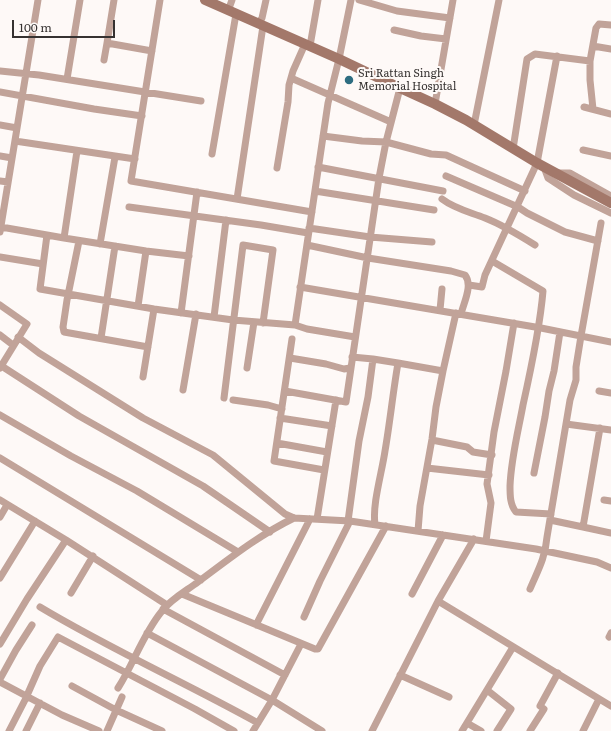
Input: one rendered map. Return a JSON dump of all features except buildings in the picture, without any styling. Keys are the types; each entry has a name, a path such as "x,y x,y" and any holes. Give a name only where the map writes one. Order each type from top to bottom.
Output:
{"main road":[{"path":"205,0 339,59 436,104 555,173 611,203"}],"street":[{"path":"38,0 8,182 2,206 0,230 47,235 146,251 188,256"},
{"path":"67,79 80,0"},
{"path":"104,60 114,0"},
{"path":"160,0 131,181 312,212"},
{"path":"212,154 232,12 232,0"},
{"path":"237,199 262,18 266,0"},
{"path":"277,168 288,102 289,85 299,55 307,45 318,0"},
{"path":"295,325 323,136 330,96 351,0"},
{"path":"359,0 397,11 450,18"},
{"path":"436,104 453,0"},
{"path":"474,125 499,0"},
{"path":"593,109 590,61 594,46 596,28 599,24 611,25"},
{"path":"394,30 421,36 446,39"},
{"path":"107,44 152,50"},
{"path":"594,46 611,49"},
{"path":"513,149 527,59 535,54 590,61"},
{"path":"469,285 482,287 485,275 525,190 541,165 557,56"},
{"path":"0,71 67,79 201,101"},
{"path":"291,78 324,91 330,96 391,122"},
{"path":"285,392 346,402 379,178 386,142 400,88"},
{"path":"0,92 142,116"},
{"path":"584,107 611,114"},
{"path":"0,125 17,128"},
{"path":"323,136 362,141 386,142 419,151 446,155 525,190"},
{"path":"15,141 135,159"},
{"path":"583,150 611,156"},
{"path":"64,238 77,151"},
{"path":"0,156 12,158"},
{"path":"100,244 115,157"},
{"path":"541,165 548,178 574,195 611,213"},
{"path":"318,167 379,178 442,195 448,203 508,228 535,245"},
{"path":"555,173 570,174 611,196"},
{"path":"446,176 487,195 518,207 565,232 598,241"},
{"path":"0,181 8,182"},
{"path":"315,191 434,210"},
{"path":"181,313 197,192"},
{"path":"129,207 309,231 432,242"},
{"path":"214,317 226,220"},
{"path":"530,589 540,568 545,551 570,400 576,380 580,336 601,223"},
{"path":"47,235 40,289 181,313 233,320 295,325 307,329 355,337"},
{"path":"79,241 63,327 64,332 148,347"},
{"path":"224,398 243,245 273,250 263,323"},
{"path":"307,245 368,258 451,271 465,275 468,280 469,285 459,313 436,406 432,440 420,506 418,531"},
{"path":"101,338 115,246"},
{"path":"138,306 146,251"},
{"path":"0,257 44,264"},
{"path":"492,261 543,291 538,327 514,452 510,487 512,507 516,512 550,517 583,527 611,532"},
{"path":"300,286 538,327 611,342"},
{"path":"440,310 442,289"},
{"path":"0,305 27,324 1,366 80,416 202,486 270,532"},
{"path":"142,377 154,309"},
{"path":"183,390 196,314"},
{"path":"247,368 254,322"},
{"path":"486,541 491,503 487,484 494,432 514,323"},
{"path":"534,473 546,417 549,391 554,371 560,332"},
{"path":"0,335 13,345"},
{"path":"18,337 39,353 143,418 213,455 285,514 294,518 375,524 474,539 545,551 597,562 611,568"},
{"path":"292,340 274,461 324,470"},
{"path":"352,357 444,371"},
{"path":"290,358 326,364 344,369 350,368"},
{"path":"304,617 349,521 358,448 373,359"},
{"path":"375,524 374,518 376,503 390,423 398,363"},
{"path":"599,391 611,393"},
{"path":"232,400 268,405 282,409"},
{"path":"256,625 313,519 324,470 336,400"},
{"path":"0,415 71,456 137,491 238,552"},
{"path":"280,418 332,426"},
{"path":"566,424 611,430"},
{"path":"583,527 600,428"},
{"path":"432,440 467,447 473,452 492,455"},
{"path":"276,443 327,452"},
{"path":"0,458 201,580"},
{"path":"427,468 489,475"},
{"path":"0,500 93,556 165,607 285,675"},
{"path":"0,517 7,505"},
{"path":"118,688 147,633 165,607 238,552 294,518"},
{"path":"0,578 35,521"},
{"path":"182,594 302,644 318,649 386,526"},
{"path":"412,594 443,535"},
{"path":"372,731 438,601 474,539"},
{"path":"0,644 27,599 66,540"},
{"path":"71,593 93,556"},
{"path":"438,601 611,706"},
{"path":"40,606 258,723"},
{"path":"32,625 16,650 0,680 27,697 30,697 62,715 84,723 99,731"},
{"path":"147,633 272,700 322,731"},
{"path":"9,731 27,697 40,666 58,637 234,731"},
{"path":"253,731 272,700 302,644"},
{"path":"462,731 513,646"},
{"path":"530,731 544,709 540,706 558,674"},
{"path":"400,675 449,697"},
{"path":"72,686 116,710 162,731"},
{"path":"487,690 511,709 498,731"},
{"path":"107,731 122,697"},
{"path":"582,731 599,698"},
{"path":"26,731 40,703"},
{"path":"467,723 481,731"}],"place":[{"name":"Sri Rattan Singh Memorial Hospital","path":"349,80"}]}
